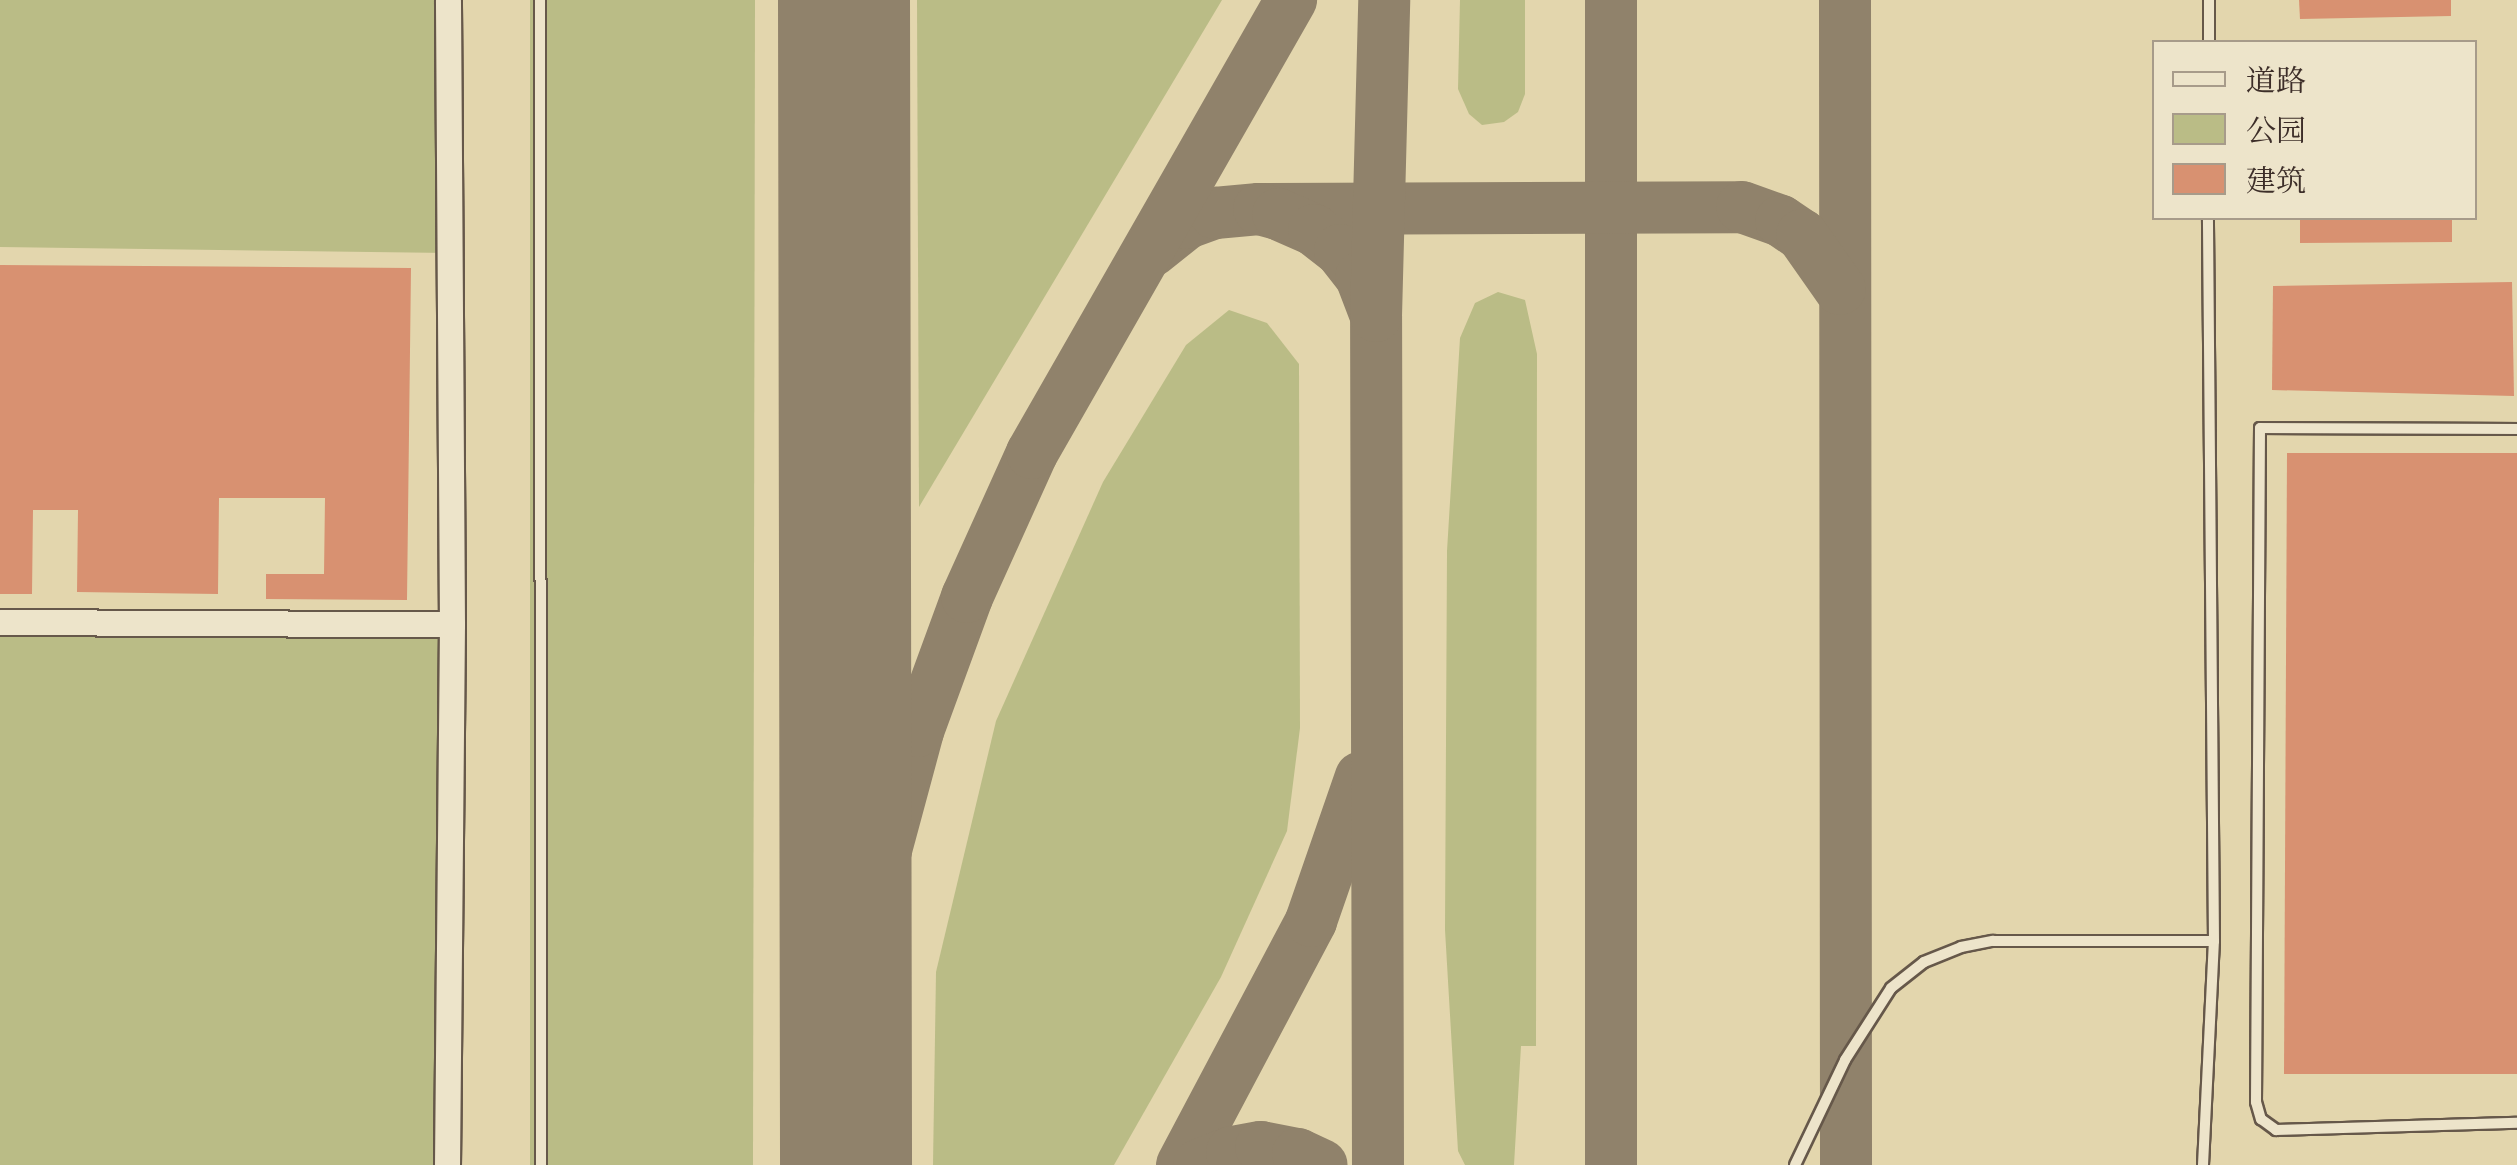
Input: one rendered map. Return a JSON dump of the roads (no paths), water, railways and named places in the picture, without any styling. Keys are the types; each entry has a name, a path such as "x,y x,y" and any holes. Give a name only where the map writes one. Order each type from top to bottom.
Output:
{"street":[{"path":"447,1165 452,624 448,0"},
{"path":"0,622 452,624"}],"lane":[{"path":"540,0 541,1165"},
{"path":"2208,0 2208,40"},
{"path":"2204,1165 2214,941 2208,220"},
{"path":"2517,428 2260,428 2256,1102 2262,1119 2276,1130 2517,1124"},
{"path":"1795,1165 1844,1060 1892,988 1924,962 1961,946 1993,940 2214,941"}]}
